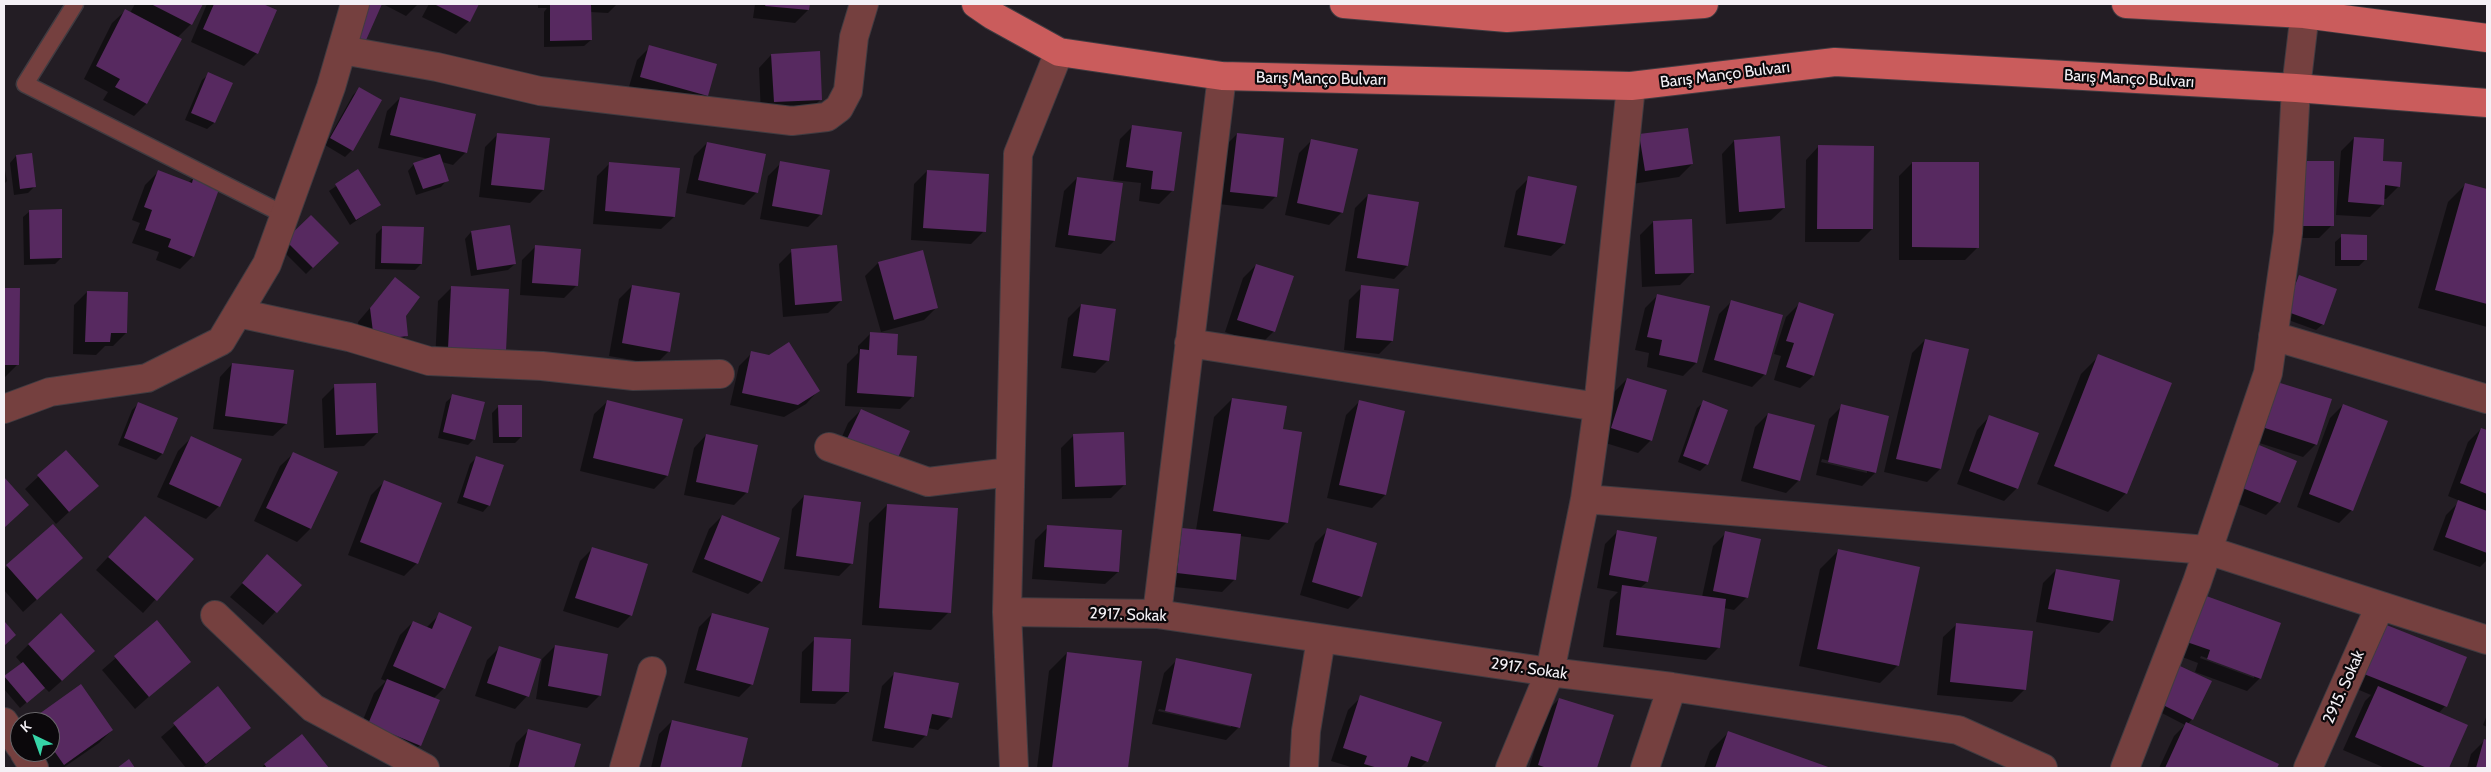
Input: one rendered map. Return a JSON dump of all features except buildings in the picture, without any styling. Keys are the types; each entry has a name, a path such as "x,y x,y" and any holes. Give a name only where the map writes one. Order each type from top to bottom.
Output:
{"main road":[{"name":"Barış Manço Bulvarı","path":"976,4 992,15 1059,52 1222,76 1632,86 1835,62 2296,88 2487,103"},
{"path":"1344,4 1508,11 1704,4"},
{"path":"2126,4 2305,9 2487,38"}],"street":[{"path":"4,409 50,392 147,378 221,342 267,264 342,50 355,4"},
{"path":"342,50 437,67 540,91 792,121 827,117 839,108 848,91 854,37 864,4"},
{"path":"2126,768 2207,550 2268,373 2288,232 2296,88 2305,9"},
{"path":"1014,768 1007,612 1018,154 1059,52"},
{"path":"1157,614 1222,76"},
{"path":"1510,768 1550,672 1585,499 1598,407 1632,86"},
{"path":"238,313 349,336 429,361 542,366 634,376 720,374"},
{"path":"2273,336 2487,399"},
{"path":"1189,343 1598,407"},
{"path":"829,447 928,482 1010,472"},
{"path":"1585,499 2207,550 2487,640"},
{"name":"2915. Sokak","path":"2308,768 2380,606"},
{"name":"2917. Sokak","path":"1007,612 1157,614 1550,672 1672,687 1958,730 2044,768"},
{"path":"215,615 313,708 425,768"},
{"path":"1304,768 1306,731 1320,639"},
{"path":"624,768 652,671"},
{"path":"1646,768 1672,687"}],"lane":[{"path":"75,4 25,84 285,215"}]}
